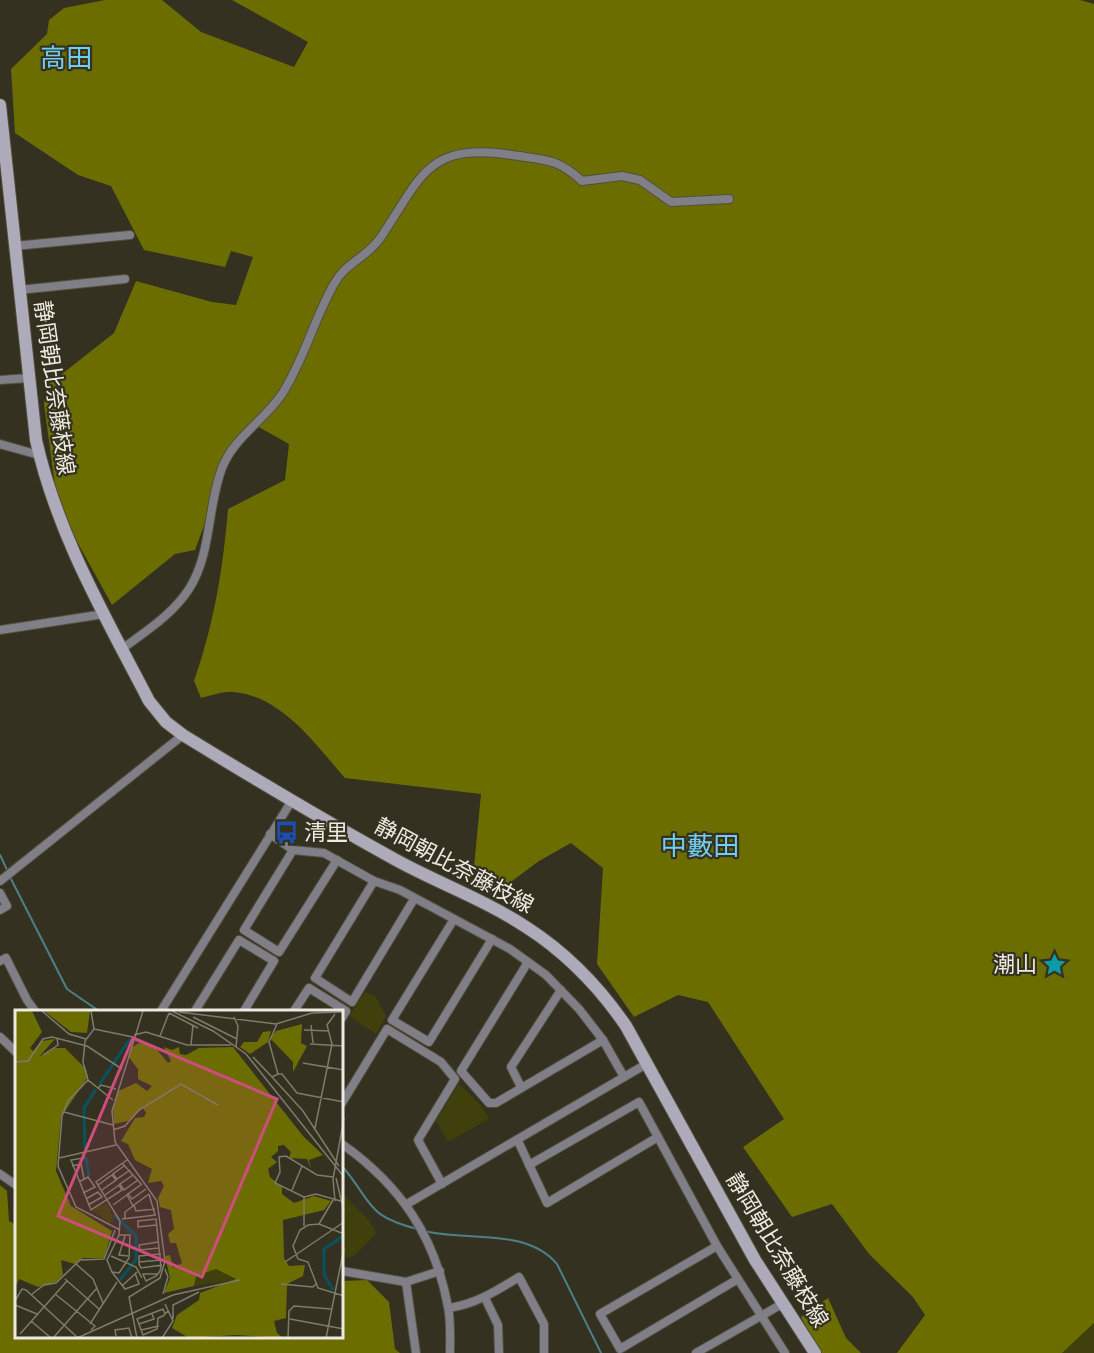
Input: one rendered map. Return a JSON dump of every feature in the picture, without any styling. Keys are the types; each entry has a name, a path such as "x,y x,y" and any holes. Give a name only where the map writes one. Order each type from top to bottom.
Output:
{"main road":[{"name":"静岡朝比奈藤枝線","path":"0,105 6,229 14,246 39,455 47,487 61,527 153,706 183,735 291,802 399,862 502,912 543,938 568,958 615,1010 648,1063 738,1231 815,1353"}],"street":[{"path":"122,649 171,612 188,590 199,571 222,468 231,450 282,394 303,355 334,282 345,268 371,252 407,195 434,164 459,154 487,151 564,164 582,181 622,176 640,180 671,202 729,199"},
{"path":"14,246 130,235"},
{"path":"19,290 125,279"},
{"path":"0,381 29,378"},
{"path":"0,444 39,455"},
{"path":"0,630 104,614"},
{"path":"2,880 183,735"},
{"path":"162,1010 291,802"},
{"path":"270,834 293,850 324,853 374,881 400,890 492,939 528,962 561,990 603,1040 624,1077"},
{"path":"293,850 244,930 279,952 337,860"},
{"path":"374,881 315,978 352,1002 414,899"},
{"path":"0,893 7,906 0,910"},
{"path":"454,919 392,1020 429,1042 492,939"},
{"path":"196,1010 239,940 274,961 245,1010"},
{"path":"0,962 6,958 34,1010"},
{"path":"528,962 461,1071 489,1102 496,1103 603,1040"},
{"path":"295,1010 309,988 346,1011 344,1014"},
{"path":"521,1087 511,1067 561,990"},
{"path":"344,1100 387,1029 441,1062 455,1079 418,1140 442,1184"},
{"path":"0,1037 15,1051"},
{"path":"407,1204 648,1063"},
{"path":"529,1165 639,1102 717,1246 782,1352"},
{"path":"518,1141 547,1203 658,1137"},
{"path":"344,1145 361,1158 416,1216 440,1271 449,1308 450,1353"},
{"path":"0,1174 15,1184"},
{"path":"717,1246 600,1314 620,1349 738,1280"},
{"path":"344,1271 405,1282 440,1271"},
{"path":"449,1308 465,1306 485,1298 519,1277 544,1324 544,1353"},
{"path":"405,1282 416,1353"},
{"path":"485,1298 498,1325 499,1353"},
{"path":"696,1353 782,1304"}],"shaded area":[{"path":"105,0 162,0 201,32 294,67 308,42 232,0 1080,0 1094,4 1094,1323 1062,1353 897,1353 925,1315 913,1297 869,1254 832,1204 792,1217 743,1147 784,1119 708,1002 678,995 634,1017 597,964 603,868 571,843 539,861 492,896 474,867 481,794 345,778 296,724 267,702 251,695 233,692 201,698 194,681 217,596 228,509 285,480 289,444 255,425 233,448 195,550 175,554 112,605 58,507 44,404 48,385 114,333 136,281 212,302 236,305 253,257 231,251 225,267 144,250 111,186 78,175 15,133 11,69 47,34 49,20 64,8"},
{"path":"365,992 375,996 386,1016 376,1034 349,1016"},
{"path":"459,1084 481,1105 489,1119 448,1142 436,1121"},
{"path":"0,1185 7,1191 9,1221 15,1224 15,1338 344,1338 344,1281 367,1280 389,1302 395,1349 400,1353 0,1353"},
{"path":"344,1193 370,1222 376,1234 354,1256 344,1258"},
{"path":"828,1298 846,1338 861,1353 820,1353 801,1317"},
{"path":"1094,1323 1094,1353 1062,1353"}],"waterway":[{"path":"0,855 8,872"},
{"path":"10,877 67,989 98,1010"},
{"path":"344,1168 371,1206 378,1212 400,1224 417,1229"},
{"path":"425,1231 513,1240 544,1252 557,1264 601,1353"}],"place":[{"name":"清里","path":"286,833"},
{"name":"潮山","path":"1055,965"}],"district":[{"name":"高田","path":"66,59"},
{"name":"中藪田","path":"700,847"}]}
